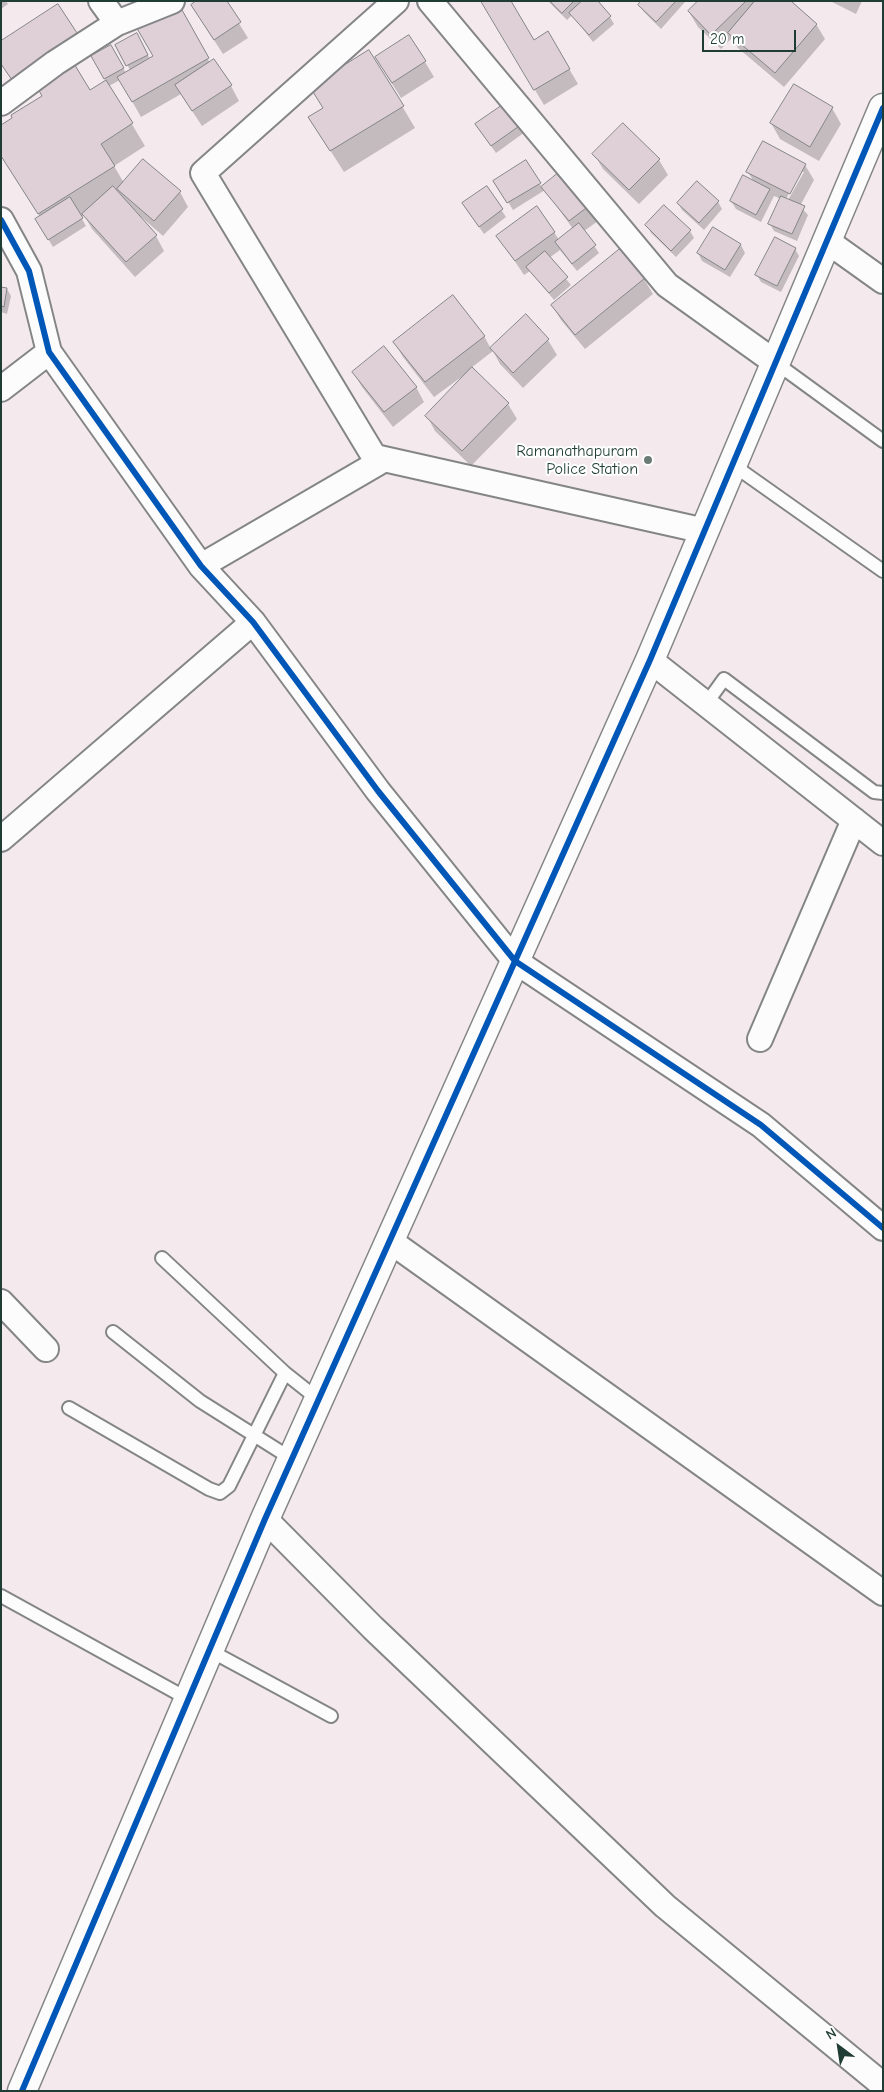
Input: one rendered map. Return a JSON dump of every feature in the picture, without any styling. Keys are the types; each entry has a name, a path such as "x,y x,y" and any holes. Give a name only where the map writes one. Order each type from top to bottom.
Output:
{"street":[{"path":"101,1 117,23"},
{"path":"1,104 55,63 117,23 172,1"},
{"path":"201,566 378,463 203,173 396,1"},
{"path":"430,1 667,285 776,363"},
{"path":"22,2091 265,1519 650,660 883,108"},
{"path":"1,220 29,271 49,352 201,566 253,622 378,792 515,961 761,1126 883,1228"},
{"path":"827,241 883,281"},
{"path":"1,389 49,352"},
{"path":"374,457 705,531"},
{"path":"1,839 253,622"},
{"path":"650,660 883,843"},
{"path":"760,1039 854,820"},
{"path":"390,1241 883,1593"},
{"path":"1,1302 46,1349"},
{"path":"265,1519 373,1628 665,1906 883,2085"}],"lane":[{"path":"776,363 883,441"},
{"path":"733,465 883,571"},
{"path":"706,704 724,679 874,792 883,793"},
{"path":"162,1258 285,1372 318,1400"},
{"path":"113,1332 200,1401 292,1459"},
{"path":"69,1408 209,1489 220,1493 229,1486 285,1372"},
{"path":"1,1596 188,1699"},
{"path":"209,1650 332,1716"}],"building":[{"path":"177,1 209,58 132,102 117,77 153,56 135,25"},
{"path":"196,1 227,1 241,22 214,40 191,5"},
{"path":"481,1 511,1 534,40 548,31 570,69 534,90"},
{"path":"550,1 574,1 562,13"},
{"path":"582,1 598,1 611,16 589,35 569,13"},
{"path":"641,1 676,1 656,22 638,5"},
{"path":"698,1 746,1 711,35 688,11"},
{"path":"755,1 791,1 817,24 775,73 728,33"},
{"path":"58,4 79,36 12,80 1,64 1,41"},
{"path":"137,33 148,55 126,66 115,45"},
{"path":"409,35 426,61 392,83 375,57"},
{"path":"111,45 124,68 104,79 91,56"},
{"path":"369,50 404,106 330,151 308,117 323,108 310,87"},
{"path":"214,59 232,85 192,111 175,85"},
{"path":"73,62 90,90 106,80 133,123 101,144 115,166 38,214 1,156 1,125 12,118 11,115 42,96 36,85"},
{"path":"794,84 833,107 810,147 770,123"},
{"path":"507,102 522,124 491,146 475,124"},
{"path":"623,123 660,159 629,190 592,154"},
{"path":"763,141 806,164 790,194 746,172"},
{"path":"143,159 181,191 154,221 117,189"},
{"path":"526,160 541,183 507,203 493,181"},
{"path":"562,170 590,205 569,221 541,187"},
{"path":"743,175 770,189 756,215 730,201"},
{"path":"697,181 719,201 699,223 677,203"},
{"path":"113,186 157,235 126,262 82,214"},
{"path":"487,186 503,209 479,227 462,203"},
{"path":"781,196 805,206 792,234 768,224"},
{"path":"70,197 83,218 48,240 35,219"},
{"path":"664,205 691,230 671,251 645,225"},
{"path":"537,206 555,232 515,261 496,236"},
{"path":"579,223 596,245 572,264 555,242"},
{"path":"713,227 741,244 725,270 697,253"},
{"path":"775,237 796,248 777,286 755,275"},
{"path":"621,248 645,278 575,335 551,305"},
{"path":"545,251 568,277 549,293 526,267"},
{"path":"1,287 7,288 4,307 1,306"},
{"path":"453,295 485,336 425,382 393,342"},
{"path":"526,314 549,339 513,373 490,348"},
{"path":"384,346 417,387 384,412 352,372"},
{"path":"472,367 509,403 462,451 425,416"}],"cycle path":[{"path":"22,2091 265,1519 650,660 883,108"},
{"path":"1,220 29,271 49,352 201,566 253,622 378,791 515,961 761,1125 883,1228"}],"place":[{"name":"Ramanathapuram Police Station","path":"648,460"}]}
